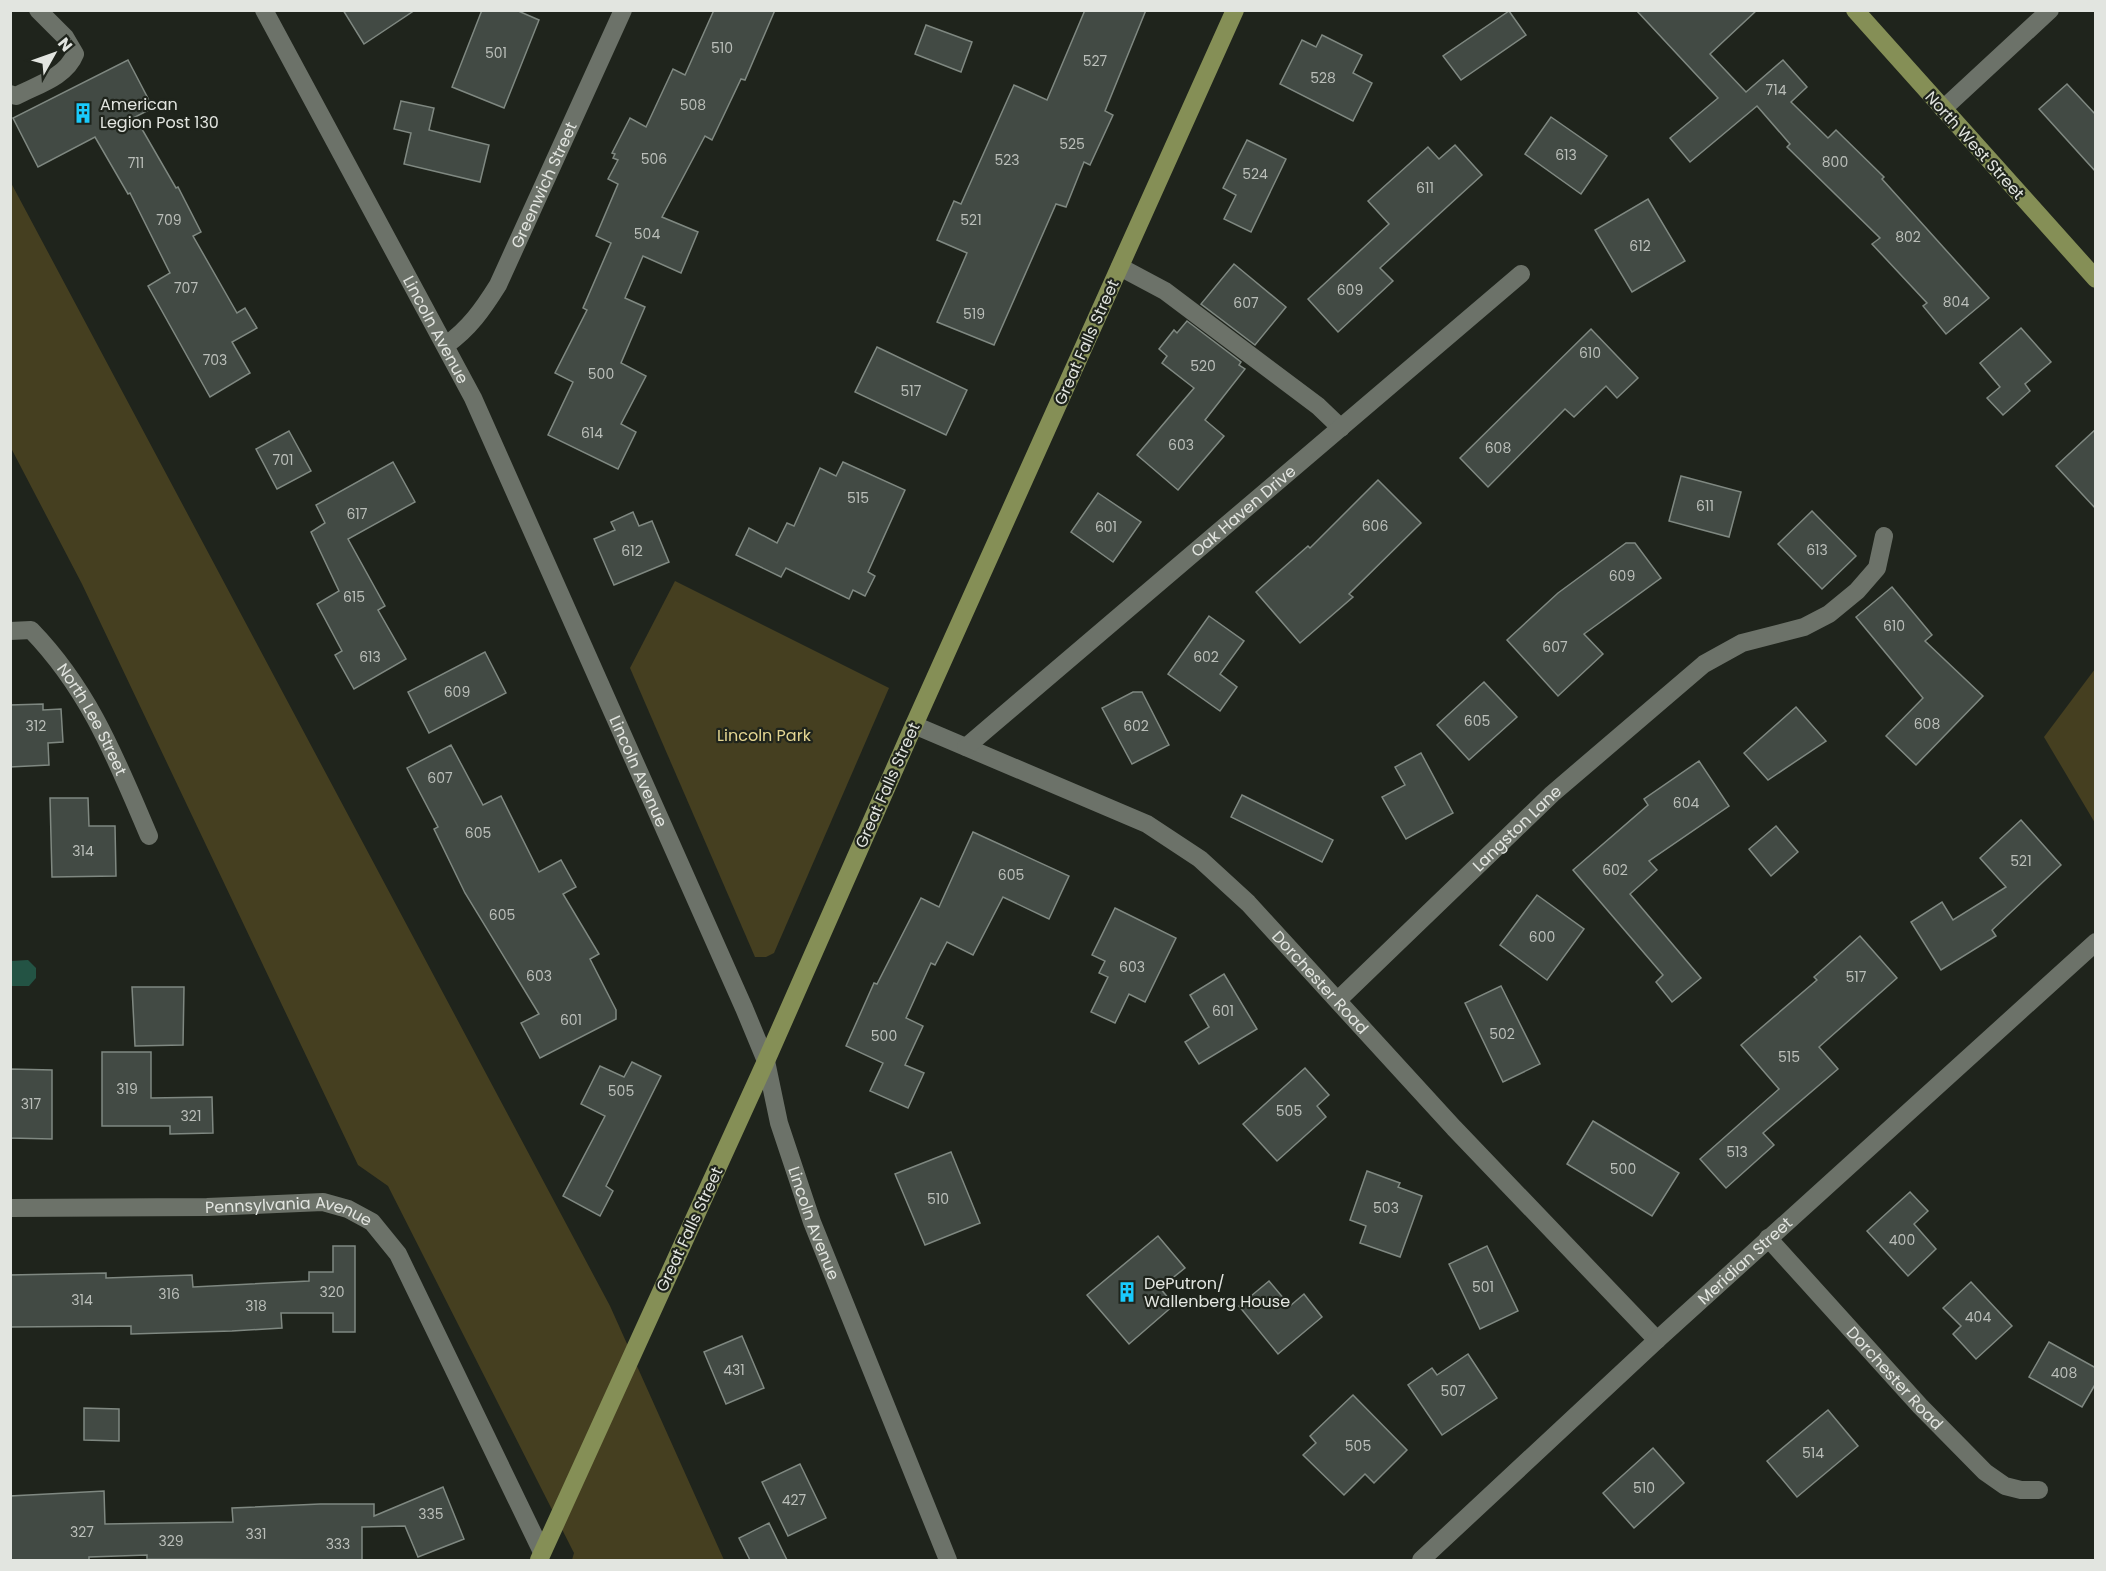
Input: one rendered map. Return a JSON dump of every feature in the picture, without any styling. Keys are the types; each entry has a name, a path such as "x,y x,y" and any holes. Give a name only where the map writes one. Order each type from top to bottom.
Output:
{"main road":[{"name":"Great Falls Street","path":"541,1556 766,1061 1235,10"},
{"name":"North West Street","path":"1855,10 2096,279"}],"street":[{"path":"10,94 16,96 64,71 72,64 75,54 65,37 38,10"},
{"name":"Lincoln Avenue","path":"264,10 446,345 526,513 766,1061 779,1123 812,1221 948,1560"},
{"name":"Greenwich Street","path":"446,345 474,322 498,285 623,10"},
{"path":"1943,109 2049,10"},
{"path":"1120,267 1165,291 1318,406 1341,428"},
{"name":"Oak Haven Drive","path":"966,747 1521,274"},
{"name":"Langston Lane","path":"1338,1000 1552,794 1704,664 1742,644 1804,627 1828,614 1857,591 1877,568 1884,536"},
{"name":"North Lee Street","path":"10,631 31,630 59,659 107,738 149,836"},
{"name":"Dorchester Road","path":"914,725 1147,824 1200,859 1248,903 1454,1128 1657,1340"},
{"name":"Meridian Street","path":"1421,1560 1768,1238 2096,942"},
{"name":"Pennsylvania Avenue","path":"10,1208 207,1207 323,1202 348,1209 372,1222 398,1254 541,1556"},
{"name":"Dorchester Road","path":"1768,1238 1920,1406 1984,1472 2005,1486 2021,1490 2039,1490"}],"green space":[{"path":"10,181 610,1306 724,1560 572,1560 574,1553 388,1186 358,1165 82,584 11,448"},
{"name":"Lincoln Park","path":"675,581 889,688 774,953 766,957 755,957 630,668"},
{"path":"2095,669 2095,823 2044,737"}],"shaded area":[{"path":"28,960 36,968 36,978 29,986 11,986 11,961"}],"building":[{"path":"343,10 415,10 364,44"},
{"path":"482,10 516,10 539,20 504,108 452,87"},
{"path":"714,10 775,10 745,80 741,79 712,140 705,136 662,217 698,232 681,273 643,256 625,298 645,307 621,363 646,376 621,424 636,432 618,469 548,435 573,382 555,373 587,310 583,308 611,243 596,236 618,184 608,179 618,160 613,158 615,154 612,153 630,118 646,127 673,69 685,75"},
{"path":"1085,10 1146,10 1105,111 1113,115 1090,165 1084,162 1066,207 1056,204 994,345 937,322 967,253 937,240 954,201 961,204 1014,85 1047,100"},
{"path":"1636,10 1757,10 1710,54 1746,92 1783,60 1807,87 1791,102 1828,138 1836,130 1884,177 1882,179 1989,298 1946,334 1923,306 1927,303 1872,244 1880,238 1787,147 1790,144 1757,106 1690,162 1670,138 1718,98"},
{"path":"1509,11 1526,35 1461,80 1443,56"},
{"path":"926,25 972,42 961,72 915,54"},
{"path":"1322,35 1362,55 1353,73 1372,83 1353,121 1280,84 1302,40 1316,47"},
{"path":"128,60 153,108 135,117 176,188 178,187 201,232 193,236 237,313 245,308 257,328 232,342 250,373 210,397 148,286 170,273 130,193 128,194 95,137 38,167 13,118"},
{"path":"2067,84 2096,115 2096,172 2039,109"},
{"path":"401,101 434,108 429,130 489,145 480,182 404,164 411,133 394,129"},
{"path":"1551,117 1607,156 1581,194 1525,154"},
{"path":"1247,140 1286,159 1251,232 1224,219 1236,195 1223,188"},
{"path":"1455,145 1482,175 1380,268 1393,281 1338,332 1308,299 1389,224 1368,201 1428,147 1439,159"},
{"path":"1648,199 1685,261 1632,292 1595,230"},
{"path":"1234,264 1286,307 1255,345 1201,304"},
{"path":"1187,321 1241,362 1239,365 1245,369 1205,420 1224,436 1178,490 1137,455 1194,388 1162,363 1167,356 1159,349 1174,330 1177,333"},
{"path":"2021,328 2051,362 2025,384 2030,391 2003,415 1987,398 2000,387 1980,363"},
{"path":"1591,329 1638,378 1617,398 1606,386 1574,417 1565,409 1488,487 1460,458"},
{"path":"877,347 967,390 946,435 855,392"},
{"path":"2096,429 2096,509 2056,466"},
{"path":"289,431 311,471 277,489 256,449"},
{"path":"393,462 415,502 348,539 385,606 378,610 406,659 354,689 335,655 342,651 317,604 339,591 311,532 325,523 316,505"},
{"path":"843,462 905,490 868,572 875,576 865,596 853,590 849,599 786,568 781,577 736,555 749,528 777,543 787,523 794,526 820,468 836,476"},
{"path":"1681,476 1741,492 1729,537 1669,521"},
{"path":"1378,480 1421,523 1349,594 1353,597 1300,643 1256,592 1308,546 1310,548"},
{"path":"1098,493 1141,522 1113,562 1071,532"},
{"path":"1812,511 1856,556 1822,589 1778,544"},
{"path":"633,512 639,526 652,521 669,562 614,585 594,539 615,530 611,522"},
{"path":"1626,543 1635,543 1661,578 1584,634 1603,654 1558,696 1507,640 1558,593"},
{"path":"1892,587 1932,635 1925,641 1983,696 1916,765 1886,736 1923,698 1856,617"},
{"path":"1209,616 1244,641 1220,674 1237,687 1220,711 1168,674"},
{"path":"485,652 506,693 429,733 408,692"},
{"path":"1484,682 1517,717 1469,760 1437,725"},
{"path":"1133,692 1142,692 1169,745 1132,764 1102,708"},
{"path":"43,704 43,710 61,709 63,742 48,743 49,765 10,767 10,705"},
{"path":"1796,707 1826,741 1768,780 1744,753"},
{"path":"451,745 483,805 501,796 539,872 561,860 576,887 563,894 599,954 590,959 616,1010 616,1019 540,1058 521,1023 539,1014 465,893 434,829 438,827 407,768"},
{"path":"1421,753 1453,813 1406,839 1382,797 1405,785 1395,767"},
{"path":"1699,761 1729,806 1649,861 1657,870 1630,894 1701,978 1672,1002 1656,982 1663,975 1573,870 1648,805 1644,799"},
{"path":"1242,795 1333,840 1322,862 1231,817"},
{"path":"50,798 88,798 89,826 115,826 116,876 52,877"},
{"path":"2021,820 2061,865 1992,930 1996,936 1941,970 1911,922 1942,902 1953,920 2006,887 1980,858"},
{"path":"1776,826 1798,852 1771,876 1749,849"},
{"path":"973,832 1069,876 1049,919 1003,897 973,955 947,942 935,965 931,963 906,1018 923,1026 905,1065 924,1073 908,1108 870,1091 883,1063 846,1046 874,983 877,984 921,898 939,907"},
{"path":"1537,895 1584,929 1547,980 1500,945"},
{"path":"1115,908 1176,938 1145,1002 1129,994 1115,1023 1091,1012 1108,977 1099,973 1105,961 1092,955"},
{"path":"1860,936 1897,978 1819,1047 1838,1069 1763,1133 1774,1145 1726,1188 1700,1159 1779,1089 1741,1045 1817,980 1814,977"},
{"path":"1224,974 1257,1029 1199,1064 1185,1042 1209,1027 1190,995"},
{"path":"1501,986 1540,1064 1503,1082 1465,1003"},
{"path":"132,987 184,987 183,1045 135,1046"},
{"path":"102,1052 151,1052 151,1098 212,1097 213,1133 170,1134 170,1126 102,1126"},
{"path":"632,1062 661,1076 606,1186 613,1191 600,1216 563,1196 605,1116 581,1104 600,1066 624,1077"},
{"path":"1305,1068 1329,1095 1317,1106 1326,1117 1277,1161 1243,1124"},
{"path":"10,1069 52,1070 52,1139 10,1138"},
{"path":"1593,1121 1679,1173 1652,1216 1567,1164"},
{"path":"951,1152 980,1223 925,1245 895,1174"},
{"path":"1367,1171 1400,1183 1398,1187 1422,1196 1400,1257 1360,1243 1366,1226 1350,1220"},
{"path":"1910,1192 1928,1211 1914,1224 1936,1249 1908,1276 1867,1231"},
{"name":"DePutron/ Wallenberg House","path":"1158,1236 1185,1268 1160,1288 1174,1305 1129,1344 1087,1295"},
{"path":"333,1246 355,1246 355,1332 333,1332 333,1313 281,1313 282,1328 232,1331 131,1334 131,1326 10,1327 10,1275 106,1273 106,1278 192,1275 193,1287 309,1281 309,1272 333,1272"},
{"path":"1487,1246 1518,1311 1480,1329 1449,1264"},
{"path":"1269,1281 1290,1306 1304,1294 1322,1317 1278,1354 1239,1306"},
{"path":"1971,1282 2012,1326 1976,1359 1953,1334 1961,1326 1943,1308"},
{"path":"742,1336 764,1388 726,1404 704,1352"},
{"path":"2049,1342 2096,1368 2096,1383 2082,1407 2029,1377"},
{"path":"1468,1354 1497,1398 1442,1435 1408,1385 1432,1368 1437,1375"},
{"path":"1353,1395 1407,1450 1374,1483 1365,1474 1344,1495 1303,1455 1316,1443 1310,1436"},
{"path":"84,1408 119,1409 119,1441 84,1440"},
{"path":"1828,1410 1858,1446 1797,1497 1767,1461"},
{"path":"1653,1448 1684,1483 1634,1528 1603,1493"},
{"path":"800,1464 826,1518 788,1536 762,1482"},
{"path":"443,1487 464,1539 418,1557 405,1526 362,1527 362,1560 147,1559 147,1555 89,1557 89,1560 10,1560 10,1496 104,1491 105,1524 233,1522 232,1508 320,1504 374,1504 374,1516"},
{"path":"769,1523 787,1560 750,1560 739,1538"}],"place":[{"name":"American Legion Post 130","path":"83,113"},
{"name":"DePutron/ Wallenberg House","path":"1127,1292"}]}
